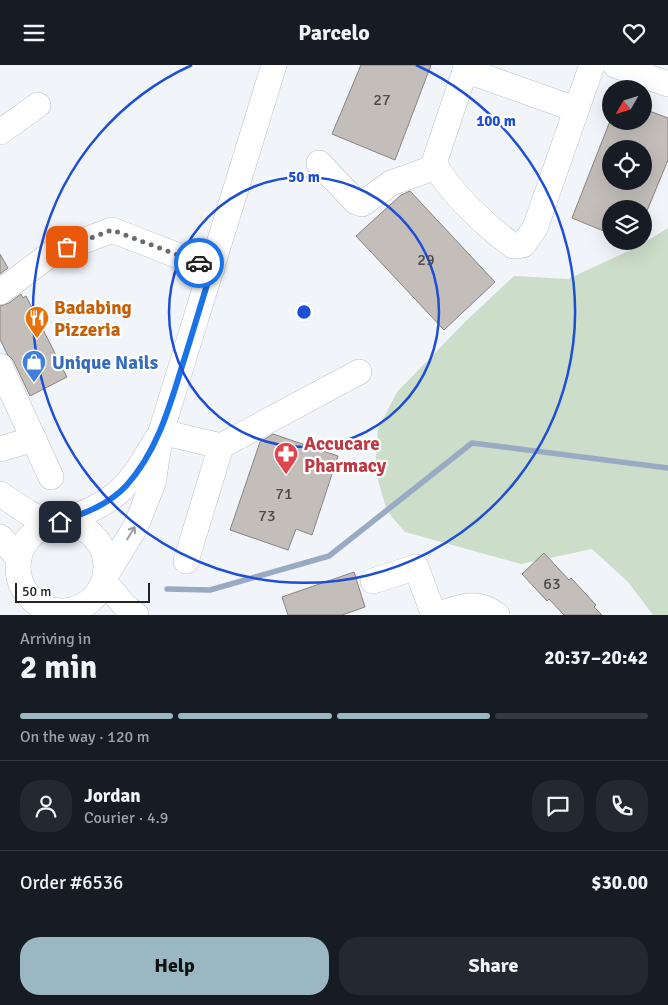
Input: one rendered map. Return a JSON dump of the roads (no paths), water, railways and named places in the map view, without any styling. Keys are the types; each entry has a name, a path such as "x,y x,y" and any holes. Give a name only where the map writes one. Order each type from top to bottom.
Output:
{"street":[{"path":"22,585 30,596 41,605 54,610 68,611 81,607 96,593 136,526 153,483 161,432 274,65"},
{"path":"575,109 466,68 434,163 442,178 496,233 513,246 523,245 535,228 575,109 592,65"},
{"path":"615,65 668,84"},
{"path":"0,133 38,105"},
{"path":"319,163 356,203 362,204 390,183 436,167"},
{"path":"0,292 52,253 112,230 212,269"},
{"path":"0,366 51,477"},
{"path":"161,432 221,446 359,372"},
{"path":"28,615 19,571 19,558 23,546 30,536 39,529 84,513 102,504 126,486 161,432"},
{"path":"0,449 34,439"},
{"path":"186,561 221,446"},
{"path":"0,494 30,513 55,523 73,524 85,529 96,537 103,549 106,562 96,593"},
{"path":"0,537 19,558"},
{"path":"373,581 416,567 435,615 470,605 481,606 497,615"},
{"path":"96,593 124,605 136,615"}],"waterway":[{"path":"167,589 210,590 329,556 472,443 668,468"}],"place":[{"name":"Badabing Pizzeria","path":"37,339"},
{"name":"Unique Nails","path":"34,383"},
{"name":"Accucare Pharmacy","path":"286,475"}]}
